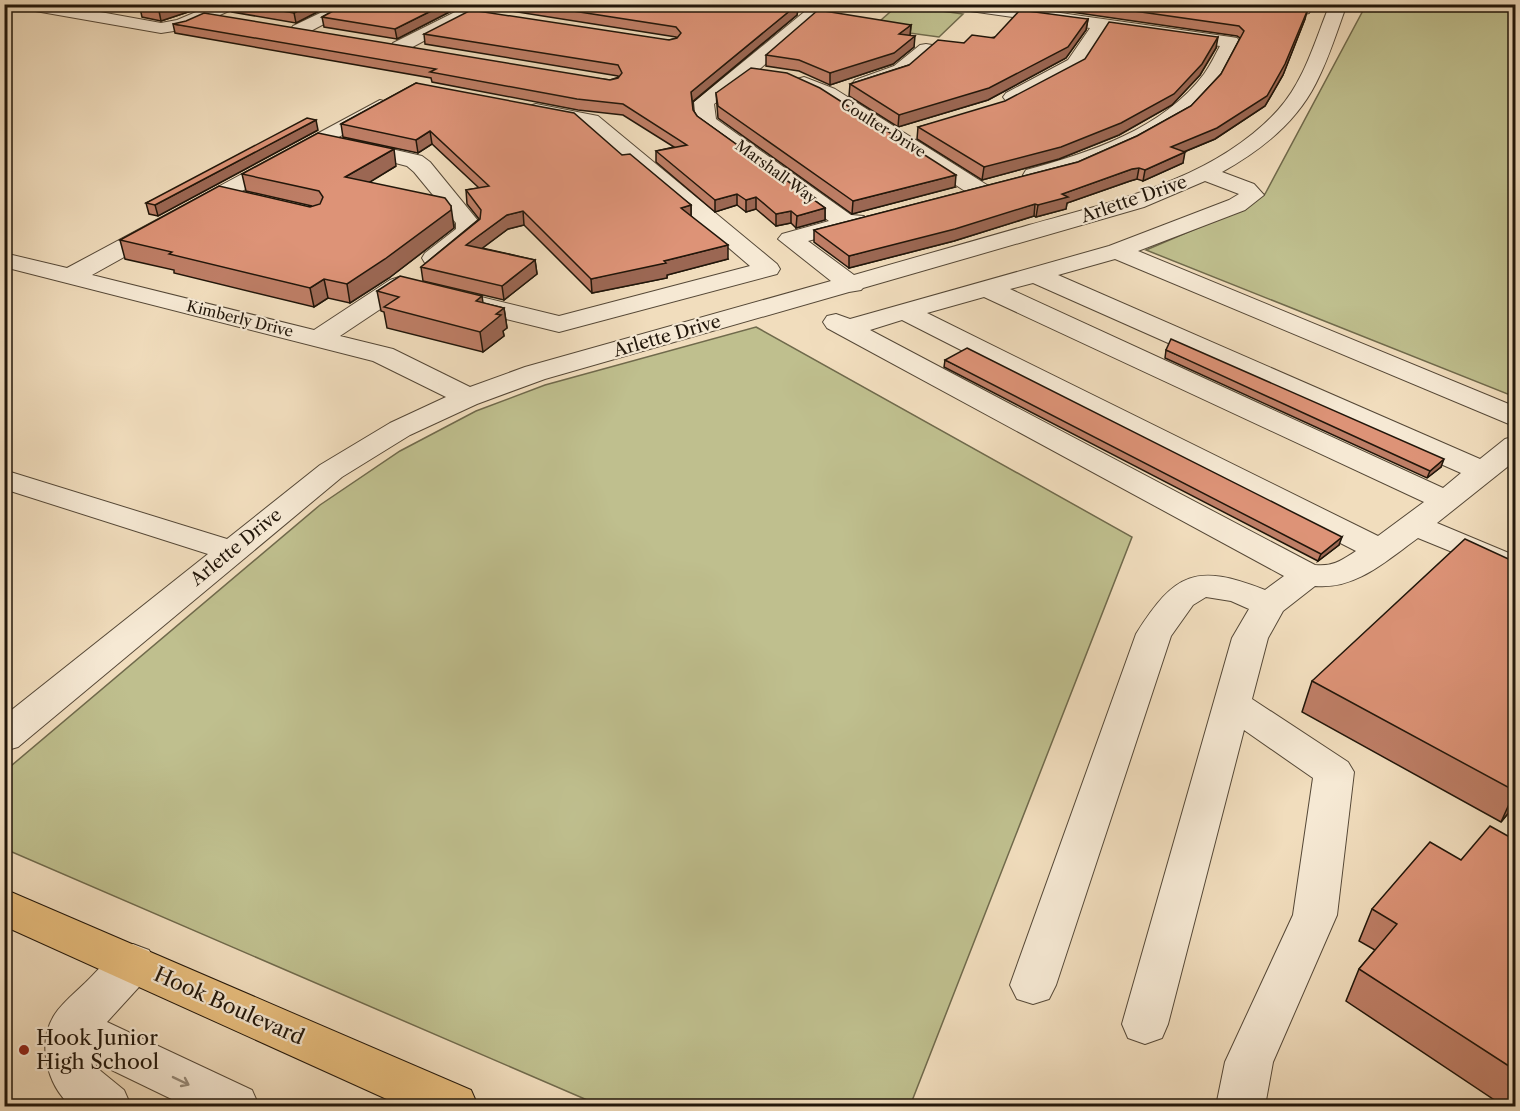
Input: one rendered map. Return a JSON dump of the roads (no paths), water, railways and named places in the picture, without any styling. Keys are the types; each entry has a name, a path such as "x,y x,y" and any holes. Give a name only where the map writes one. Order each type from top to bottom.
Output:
{"main road":[{"name":"Hook Boulevard","path":"4,906 454,1107"}],"street":[{"path":"24,4 161,28 182,25 230,4"},
{"path":"299,30 354,4"},
{"path":"746,71 825,4"},
{"path":"946,198 1068,166 1127,141 1180,111 1210,79 1231,42 956,4"},
{"path":"1234,4 1300,8"},
{"name":"Arlette Drive","path":"4,736 331,471 400,429 466,398 535,373 852,285 1136,202 1205,173 1258,141 1284,116 1302,91 1339,4"},
{"path":"399,47 483,11"},
{"path":"205,15 240,21"},
{"path":"996,106 1075,64 1101,24"},
{"path":"276,26 333,36"},
{"path":"377,43 435,53"},
{"path":"828,93 900,70 926,49"},
{"path":"746,71 769,74"},
{"name":"Marshall Way","path":"746,71 704,102 706,121 847,223"},
{"name":"Coulter Drive","path":"791,77 828,93 979,190"},
{"path":"69,277 395,98"},
{"path":"399,285 559,324 768,269 591,120 520,107"},
{"path":"897,136 919,129"},
{"path":"319,140 414,161 422,167 467,222 468,231 399,285 320,338"},
{"path":"847,328 1117,250 1237,205 1253,195 1246,189 1205,173"},
{"path":"220,194 251,201"},
{"path":"852,285 790,239 880,215"},
{"path":"1117,250 1515,418"},
{"name":"Kimberly Drive","path":"4,260 320,338 394,359 446,385 466,398"},
{"path":"1034,274 1482,471"},
{"path":"986,288 1446,501"},
{"path":"802,298 847,328 1308,575 1330,577 1350,570 1415,525 1515,445"},
{"path":"903,311 1380,550"},
{"path":"4,479 232,551"},
{"path":"1415,525 1515,568"},
{"path":"1145,1024 1250,638 1269,604 1308,575"},
{"path":"1034,985 1154,634 1180,597 1200,585 1239,592 1269,604"},
{"path":"1232,704 1334,772 1315,915 1250,1062 1241,1107"},
{"path":"107,1107 77,1081 68,1051 72,1028 133,963"},
{"path":"72,1028 235,1107"}],"place":[{"name":"Hook Junior High School","path":"24,1050"}]}
